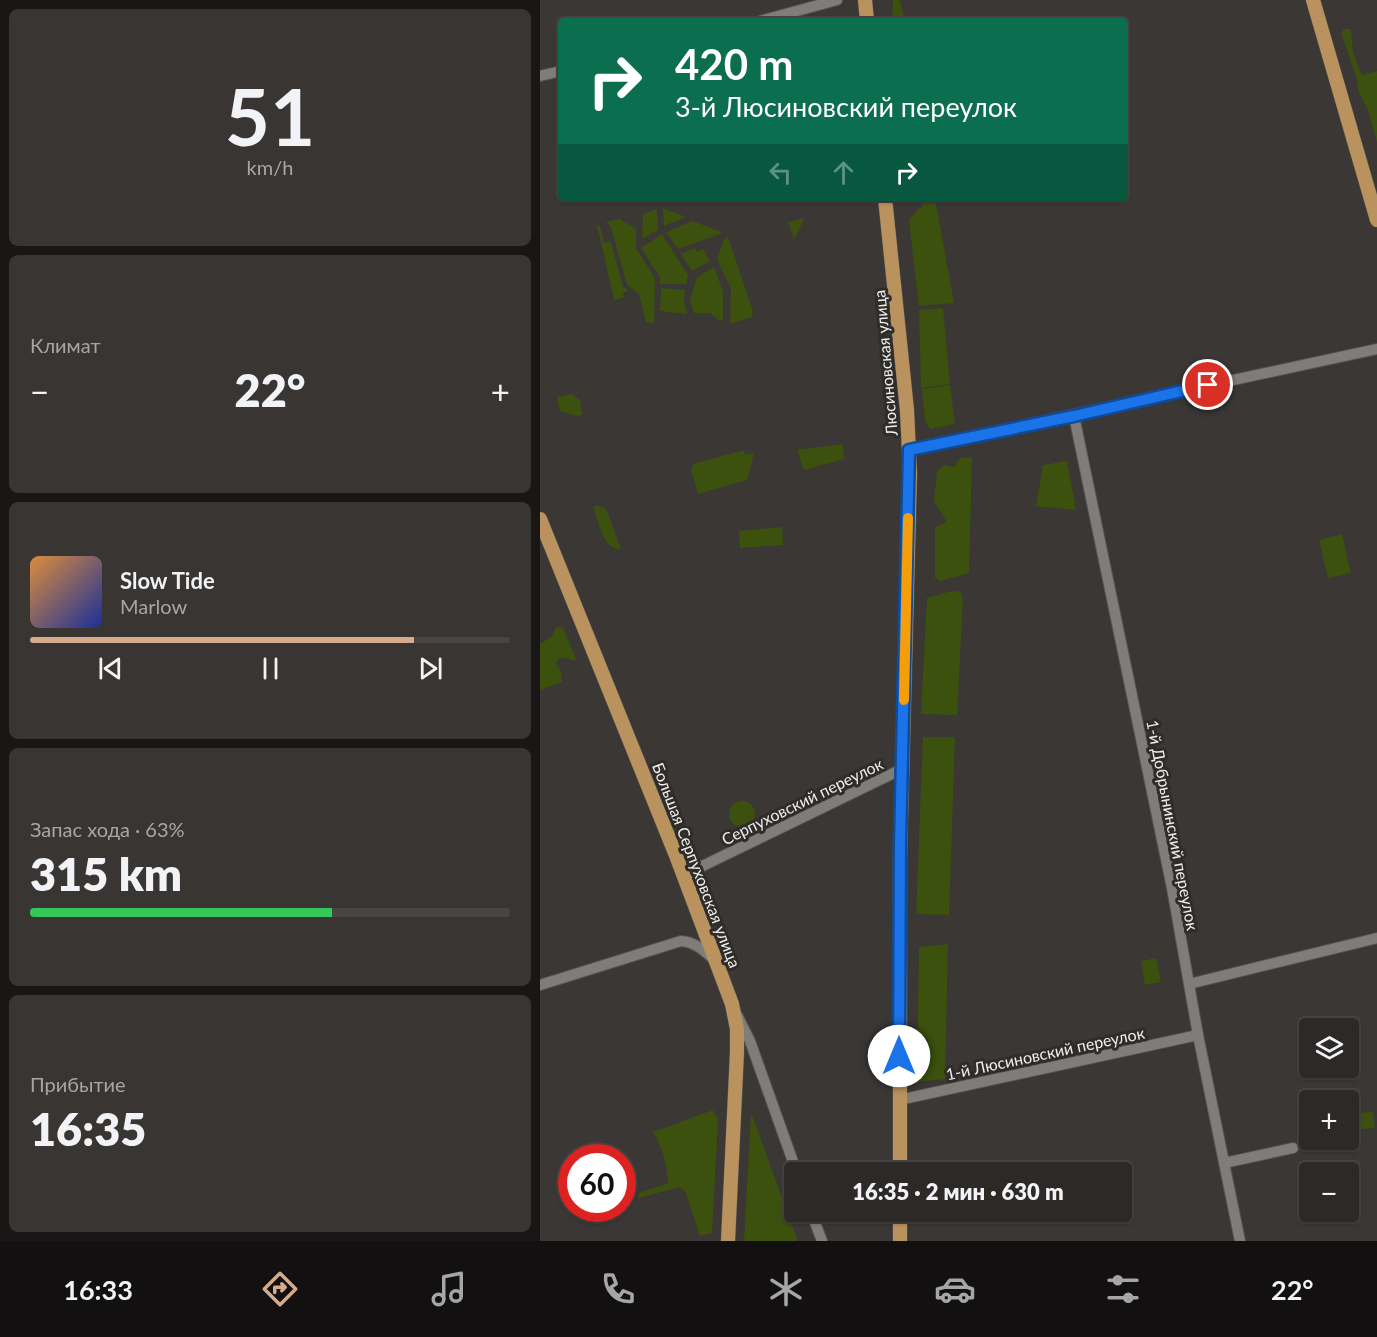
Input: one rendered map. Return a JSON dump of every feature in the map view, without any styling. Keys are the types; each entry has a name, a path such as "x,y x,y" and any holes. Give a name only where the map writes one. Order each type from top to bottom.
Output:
{"main road":[{"path":"865,0 867,18"},
{"path":"1313,0 1377,220"},
{"name":"Люсиновская улица","path":"885,201 909,450 902,769 900,1162"},
{"name":"Большая Серпуховская улица","path":"540,519 684,875 732,1004 737,1029 737,1052 728,1241"},
{"path":"900,1222 900,1241"}],"street":[{"path":"771,18 837,0"},
{"path":"540,76 558,72"},
{"path":"909,450 1377,349"},
{"name":"1-й Добрынинский переулок","path":"1074,416 1172,888 1198,1035 1240,1241"},
{"name":"Серпуховский переулок","path":"684,875 902,769"},
{"path":"1189,984 1377,938"},
{"path":"540,985 681,941 700,947 718,963"},
{"path":"732,1004 750,1041 793,1162"},
{"name":"1-й Люсиновский переулок","path":"899,1100 1198,1035"},
{"path":"1224,1163 1293,1148"},
{"path":"815,1222 822,1241"}],"green space":[{"path":"893,0 900,0 904,18 892,18"},
{"path":"1344,29 1351,29 1353,53 1362,75 1377,71 1377,142 1341,33"},
{"path":"920,201 936,201 954,303 919,306 909,220 919,208 923,207"},
{"path":"663,208 686,217 664,226"},
{"path":"657,209 658,230 642,239 643,214"},
{"path":"805,218 794,239 788,222"},
{"path":"620,219 636,229 636,248 655,278 654,323 646,322 639,294 627,285 611,227 606,222"},
{"path":"693,221 723,233 678,249 666,232"},
{"path":"597,225 600,226 604,243 611,242 623,286 629,291 622,293 625,297 614,300"},
{"path":"662,234 688,275 687,284 660,284 660,277 641,248"},
{"path":"728,237 753,312 752,317 732,323 730,322 731,289 717,259 724,239"},
{"path":"695,248 697,252 703,249 710,261 692,271 681,254"},
{"path":"714,267 723,291 723,320 720,321 710,313 694,313 690,300 697,277"},
{"path":"661,288 685,290 684,300 687,314 660,311"},
{"path":"943,308 950,384 921,388 919,310"},
{"path":"950,385 955,424 930,429 925,421 922,389"},
{"path":"572,394 580,400 582,415 576,416 560,411 557,397"},
{"path":"843,444 844,459 804,470 797,450"},
{"path":"744,450 745,455 754,453 747,480 698,494 691,470 693,464"},
{"path":"960,458 972,458 969,573 940,581 935,578 935,527 947,522 934,501 937,471 944,465 954,467"},
{"path":"1067,461 1076,510 1036,506 1043,465"},
{"path":"597,505 607,511 621,549 610,545 606,540 593,506"},
{"path":"782,527 783,545 740,548 739,531"},
{"path":"1342,534 1351,573 1328,578 1319,540"},
{"path":"960,591 963,599 957,715 921,714 927,598"},
{"path":"556,628 563,628 576,659 572,661 568,658 558,659 556,663 561,672 562,682 540,690 540,644 551,637"},
{"path":"923,737 955,737 949,915 916,914"},
{"path":"742,801 751,805 755,814 751,823 742,827 733,823 729,814 733,805"},
{"path":"948,944 945,1079 917,1082 919,947"},
{"path":"1156,958 1161,982 1145,985 1141,961"},
{"path":"713,1110 718,1119 712,1233 700,1236 685,1191 680,1187 638,1198 639,1193 668,1183 664,1156 653,1132"},
{"path":"1373,1112 1375,1128 1359,1130 1359,1113"},
{"path":"751,1114 784,1203 784,1222 791,1222 798,1241 744,1241"}],"slow traffic":[{"path":"904,700 908,518"}],"route":[{"path":"899,1056 900,844 909,450 1074,416 1208,385"}]}
